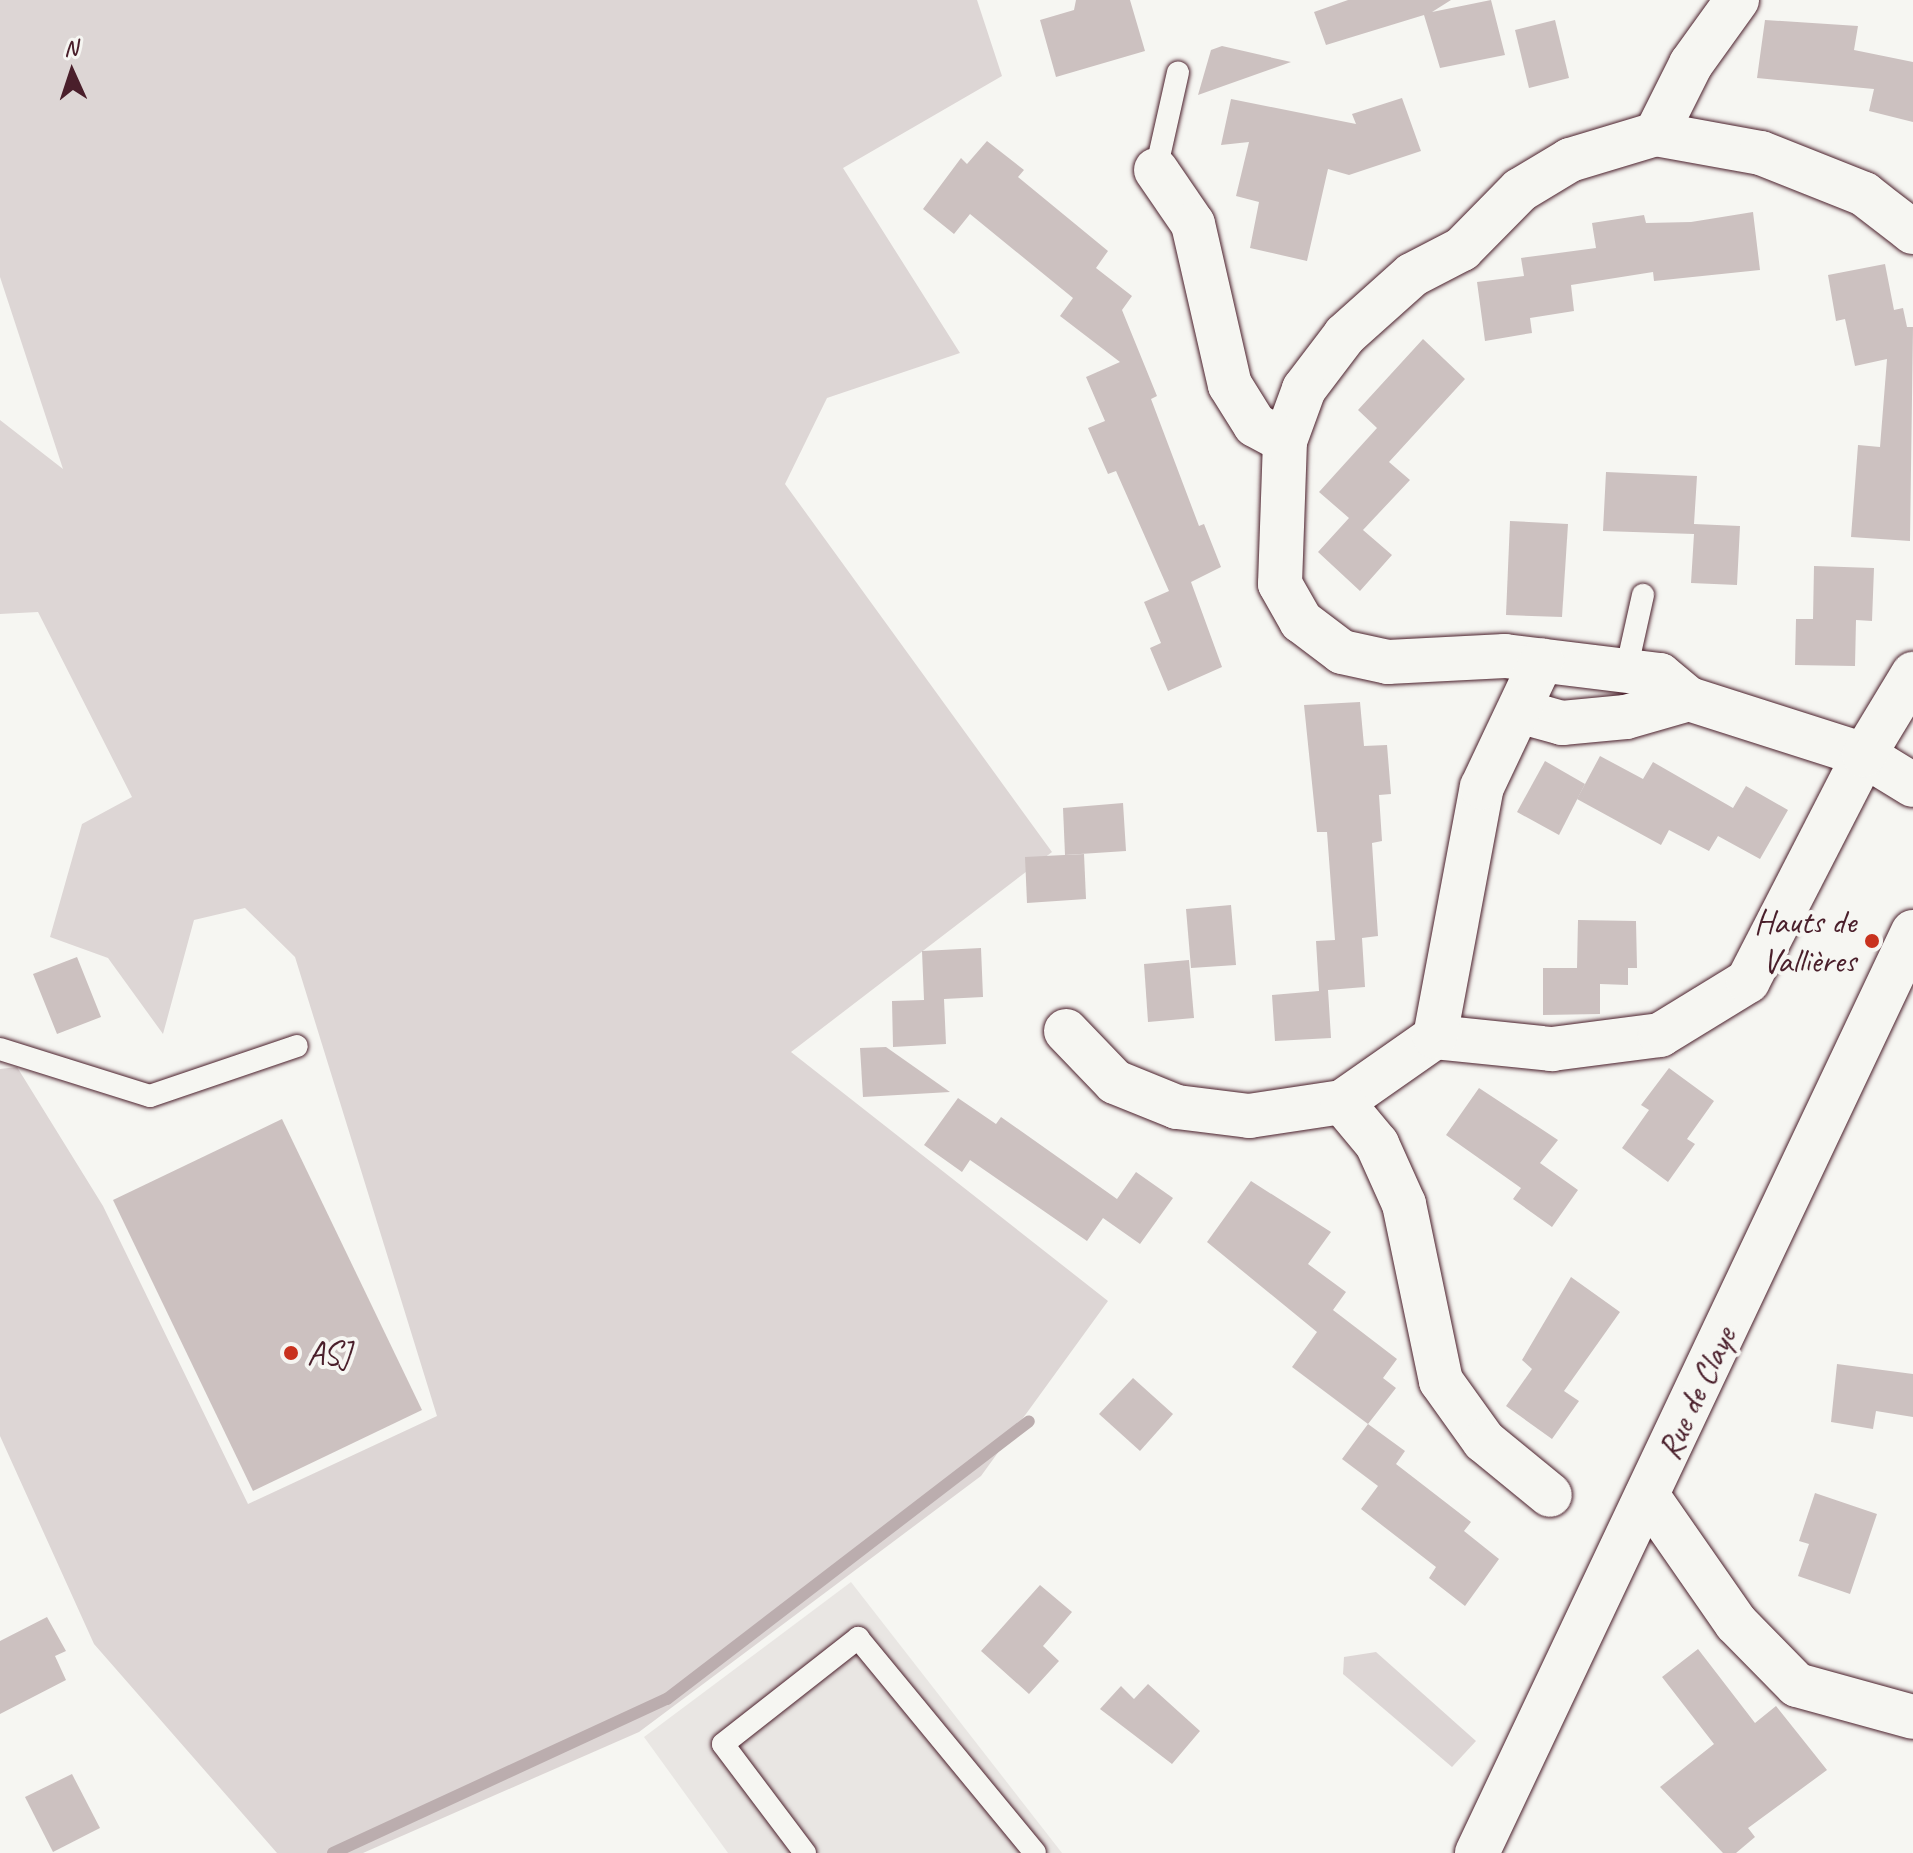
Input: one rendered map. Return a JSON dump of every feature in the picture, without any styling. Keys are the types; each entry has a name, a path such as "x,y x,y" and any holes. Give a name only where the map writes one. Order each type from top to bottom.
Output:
{"street":[{"path":"1656,134 1691,64 1737,0"},
{"path":"1913,232 1864,194 1761,153 1656,134 1570,160 1520,190 1462,249 1412,275 1345,335 1304,389 1285,441 1280,584 1301,621 1342,652 1388,662 1505,656 1660,675 1689,699 1864,755 1913,785"},
{"path":"1156,170 1193,224 1230,385 1255,425 1285,441"},
{"path":"1435,1037 1482,787 1542,660"},
{"path":"1066,1031 1115,1082 1177,1107 1249,1116 1342,1102 1435,1037 1552,1049 1660,1035 1748,981 1864,755 1913,674"},
{"path":"1519,711 1562,723 1626,717 1689,699"},
{"name":"Rue de Claye","path":"1477,1853 1913,932"},
{"path":"1342,1102 1377,1144 1404,1204 1441,1381 1484,1441 1550,1495"},
{"path":"1647,1495 1736,1623 1797,1685 1913,1717"}],"lane":[{"path":"1156,170 1178,72"},
{"path":"1626,671 1643,595"},
{"path":"0,1049 150,1096 297,1046"},
{"path":"805,1853 723,1744 858,1638 1035,1853"}],"shaded area":[{"path":"0,0 977,0 1002,76 843,168 960,353 827,398 785,484 1052,852 791,1052 1108,1301 981,1476 639,1732 363,1853 277,1853 94,1644 0,1436 0,1069 17,1067 103,1206 248,1504 437,1416 295,957 245,908 194,920 163,1034 108,958 50,937 82,824 132,797 38,612 0,614 0,420 63,469 0,277"},
{"path":"851,1582 1062,1853 728,1853 644,1737"},
{"path":"1376,1652 1476,1741 1452,1767 1343,1674 1344,1657"}],"building":[{"path":"1076,0 1130,0 1145,51 1056,77 1040,20 1074,10"},
{"path":"1348,0 1451,0 1432,12 1491,0 1505,55 1440,68 1424,15 1326,45 1314,12"},
{"path":"1555,20 1569,78 1529,88 1515,30"},
{"path":"1765,20 1858,26 1854,50 1913,62 1913,122 1869,111 1874,89 1757,78"},
{"path":"1222,46 1291,62 1198,95 1211,50"},
{"path":"1402,98 1421,151 1349,175 1328,169 1307,261 1250,248 1259,202 1236,196 1249,142 1221,145 1231,99 1356,124 1352,114"},
{"path":"987,141 1024,170 1018,177 1108,251 1096,268 1132,296 1122,310 1157,396 1151,399 1199,526 1204,524 1221,567 1191,582 1222,667 1168,691 1150,648 1161,643 1144,602 1169,591 1116,471 1108,474 1088,428 1105,421 1086,377 1120,362 1060,316 1073,298 970,214 954,234 923,209 961,158 967,164"},
{"path":"1753,212 1760,270 1654,281 1653,272 1571,285 1574,311 1530,318 1532,333 1485,341 1477,282 1524,276 1521,258 1596,248 1592,223 1644,215 1646,223 1691,222"},
{"path":"1885,264 1894,310 1903,308 1907,327 1913,327 1910,541 1851,537 1858,445 1880,447 1887,359 1855,366 1845,319 1836,321 1828,275"},
{"path":"1423,339 1465,379 1389,462 1410,480 1363,530 1392,555 1360,591 1318,552 1349,518 1319,492 1377,428 1358,410"},
{"path":"1606,472 1697,476 1694,524 1740,526 1737,585 1691,583 1694,534 1603,531"},
{"path":"1510,521 1568,524 1562,617 1506,615"},
{"path":"1814,566 1874,568 1872,621 1856,620 1855,666 1795,665 1796,619 1813,619"},
{"path":"1360,702 1364,746 1387,745 1391,794 1379,795 1382,841 1372,843 1378,936 1362,938 1365,987 1328,990 1331,1038 1275,1041 1272,995 1319,991 1316,941 1335,940 1327,832 1317,832 1304,705"},
{"path":"1600,756 1643,779 1653,762 1733,808 1746,786 1788,810 1760,859 1718,836 1709,851 1669,830 1661,845 1577,799"},
{"path":"1545,761 1585,784 1559,835 1517,812"},
{"path":"1123,803 1126,851 1065,855 1063,808"},
{"path":"1084,854 1086,899 1027,903 1025,857"},
{"path":"1231,905 1236,965 1191,968 1186,909"},
{"path":"1578,920 1636,921 1637,968 1628,968 1628,985 1600,984 1600,1014 1543,1015 1543,968 1577,968"},
{"path":"981,948 983,997 944,999 946,1044 893,1047 892,1001 924,1000 922,951"},
{"path":"77,957 101,1017 57,1034 33,974"},
{"path":"1189,960 1194,1018 1148,1022 1144,964"},
{"path":"886,1047 950,1092 863,1097 860,1048"},
{"path":"1669,1068 1714,1101 1687,1139 1695,1144 1668,1182 1622,1148 1649,1110 1641,1105"},
{"path":"1479,1088 1558,1140 1540,1163 1578,1190 1552,1227 1513,1199 1521,1188 1446,1135"},
{"path":"958,1098 996,1124 1001,1117 1117,1199 1136,1172 1173,1198 1140,1244 1103,1218 1087,1241 970,1160 962,1172 924,1145"},
{"name":"ASJ","path":"282,1119 422,1410 253,1491 113,1200"},
{"path":"1251,1181 1331,1232 1308,1264 1346,1292 1333,1310 1397,1359 1383,1378 1396,1388 1368,1424 1292,1367 1317,1332 1207,1242"},
{"path":"1571,1277 1620,1312 1564,1391 1579,1401 1552,1439 1506,1406 1532,1369 1522,1360"},
{"path":"1837,1364 1913,1374 1913,1417 1876,1411 1873,1429 1831,1422"},
{"path":"1133,1378 1173,1414 1140,1451 1099,1414"},
{"path":"1368,1424 1405,1451 1396,1464 1471,1522 1464,1531 1499,1559 1465,1606 1429,1578 1436,1567 1361,1509 1378,1486 1342,1459"},
{"path":"1815,1493 1877,1514 1850,1594 1798,1576 1809,1544 1799,1541"},
{"path":"1040,1585 1072,1612 1043,1646 1059,1661 1029,1694 981,1651"},
{"path":"47,1617 66,1651 55,1656 66,1680 0,1714 0,1641"},
{"path":"1698,1649 1755,1723 1776,1706 1827,1770 1748,1828 1755,1837 1736,1853 1723,1853 1660,1787 1714,1744 1662,1677"},
{"path":"1148,1684 1200,1731 1172,1764 1100,1709 1121,1686 1134,1699"},
{"path":"72,1774 100,1828 53,1852 25,1797"}],"waterway":[{"path":"333,1853 667,1699 1029,1421"}],"place":[{"name":"Hauts de Vallières","path":"1872,941"},
{"name":"ASJ","path":"291,1353"}]}
